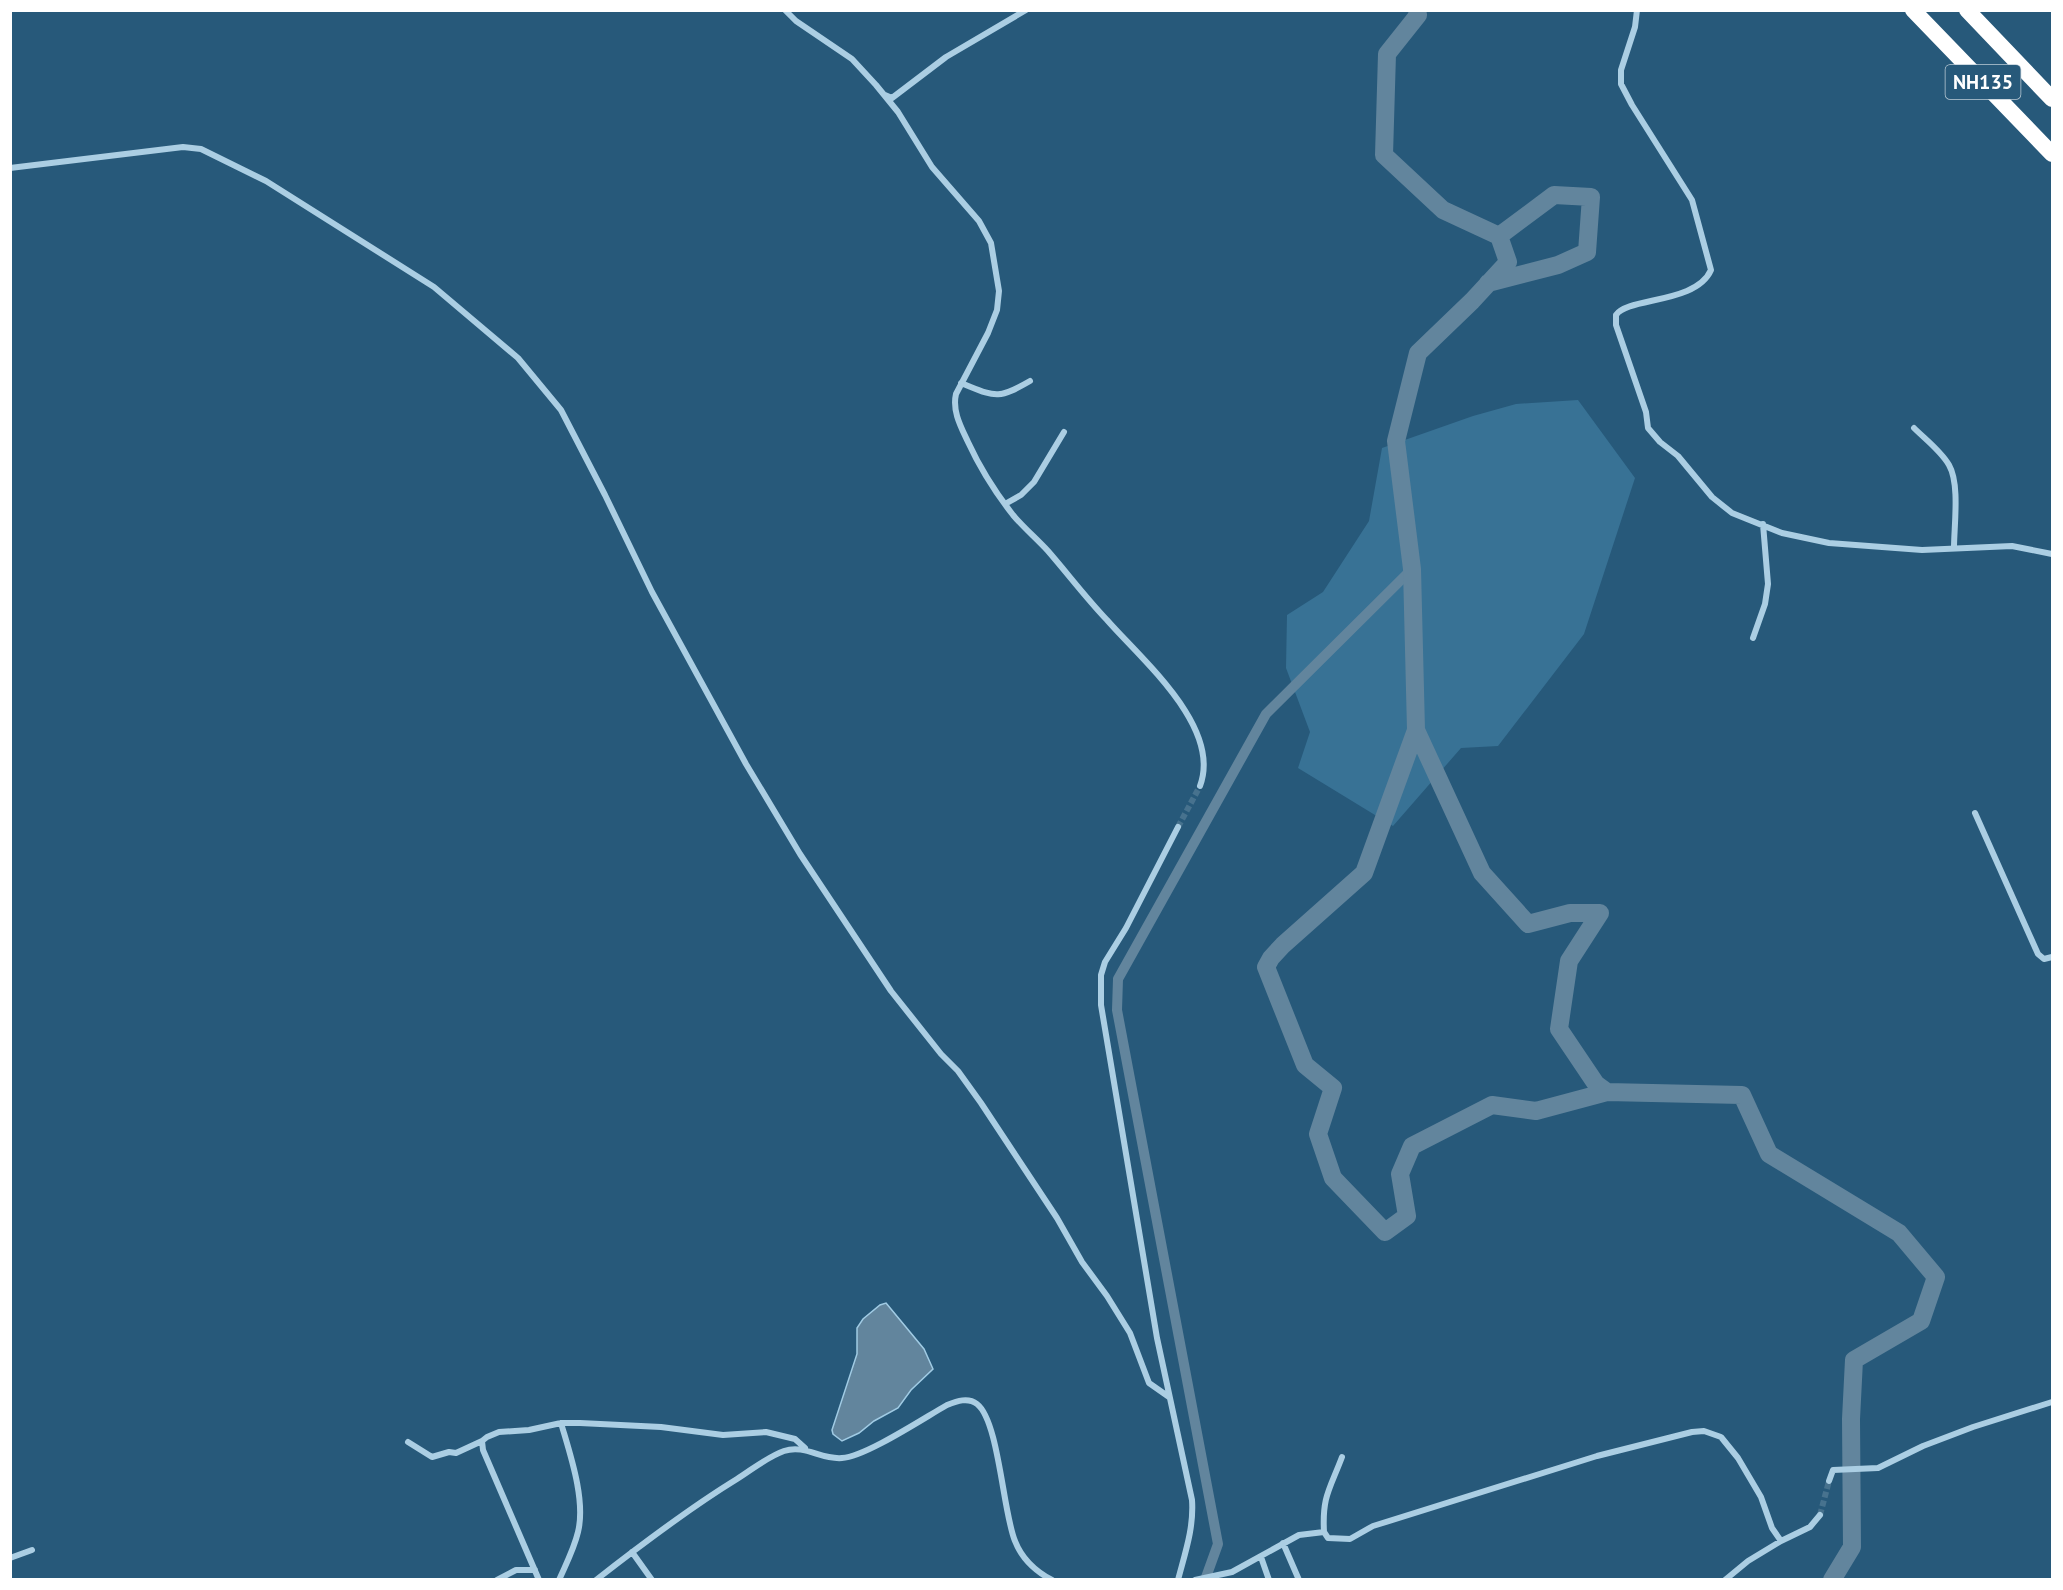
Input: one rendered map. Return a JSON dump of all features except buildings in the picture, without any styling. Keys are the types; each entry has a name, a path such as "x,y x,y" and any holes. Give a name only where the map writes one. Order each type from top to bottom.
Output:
{"highway":[{"name":"NH135","path":"1913,10 2052,154"},
{"name":"NH135","path":"1967,10 2052,99"}],"street":[{"path":"785,10 796,21 852,59 884,95 898,112 932,167 979,221 991,243 999,291 997,310 954,402 959,422 995,492 1174,694 1193,727 1204,753 1204,774 1200,786"},
{"path":"884,95 892,98 946,57 1026,10"},
{"path":"1636,10 1635,27 1621,70 1621,84 1692,200 1711,270 1705,281 1669,298 1621,309 1616,315 1616,325 1646,411 1648,428 1660,442 1678,456 1723,506 1739,516 1782,533 1829,543 1922,550 2012,546 2052,554"},
{"path":"10,168 183,147 201,149 266,182 401,265 448,297 518,358 561,410 652,592 746,764 800,854 891,990 941,1054 958,1071 994,1122 1057,1218 1082,1262 1130,1333 1149,1383 1169,1397"},
{"path":"962,383 997,396 1007,394 1030,381"},
{"path":"1914,428 1948,462 1952,471 1955,485 1954,548"},
{"path":"1005,504 1021,495 1035,482 1064,432"},
{"path":"1753,638 1765,604 1768,584 1762,525"},
{"path":"1975,813 2038,954 2044,959 2052,957"},
{"path":"1178,1580 1191,1533 1192,1500 1156,1338 1101,1005 1101,975 1105,962 1126,928 1179,827"},
{"path":"596,1580 706,1498 773,1456 794,1448 805,1449 823,1456 844,1458 880,1443 953,1402 966,1400 976,1403 983,1410 992,1437 1014,1539 1029,1563 1052,1580"},
{"path":"1829,1480 1832,1471 1884,1466 1923,1446 1973,1426 2052,1402"},
{"path":"559,1580 573,1550 579,1530 576,1482 561,1423"},
{"path":"408,1442 432,1457 448,1452 456,1453 499,1432 529,1430 561,1423 661,1427 723,1435 766,1432 795,1439 805,1449"},
{"path":"1342,1457 1326,1494 1323,1511 1324,1532 1328,1538 1350,1539 1373,1526 1597,1456 1704,1431 1721,1437 1738,1458 1761,1497 1772,1528 1781,1541"},
{"path":"482,1441 483,1450 539,1580"},
{"path":"1725,1580 1748,1561 1810,1527 1820,1515"},
{"path":"1198,1579 1232,1572 1299,1535 1324,1532"},
{"path":"1283,1543 1299,1580"},
{"path":"10,1558 32,1550"},
{"path":"632,1552 652,1580"},
{"path":"1261,1557 1269,1580"},
{"path":"497,1580 516,1570 535,1570"}],"shaded area":[{"path":"1578,400 1635,478 1584,634 1498,746 1461,748 1393,826 1298,768 1310,732 1286,668 1287,615 1323,592 1369,521 1382,448 1473,416 1516,404"},
{"path":"886,1303 924,1349 933,1369 911,1390 898,1408 842,1441 833,1434 832,1430 857,1354 857,1328 863,1319"}],"waterway":[{"path":"1417,10 1418,15 1387,54 1384,155 1443,210 1499,236 1508,262 1472,301 1418,353 1396,441 1412,569 1416,730 1482,873 1528,924 1570,913 1600,913 1569,961 1559,1029 1596,1084 1607,1092 1742,1095 1769,1154 1899,1233 1936,1277 1921,1321 1854,1360 1851,1419 1852,1547 1832,1580"},
{"path":"1488,283 1558,265 1587,252 1591,197 1554,195 1499,236"},
{"path":"1205,1580 1218,1544 1117,1010 1118,979 1266,714 1412,569"},
{"path":"1416,730 1364,873 1283,945 1266,967 1305,1065 1333,1088 1318,1134 1333,1178 1385,1232 1407,1216 1400,1174 1412,1146 1492,1105 1536,1111 1607,1092"}],"tunnel":[{"path":"1178,827 1200,786"},
{"path":"1820,1515 1829,1481"}]}
